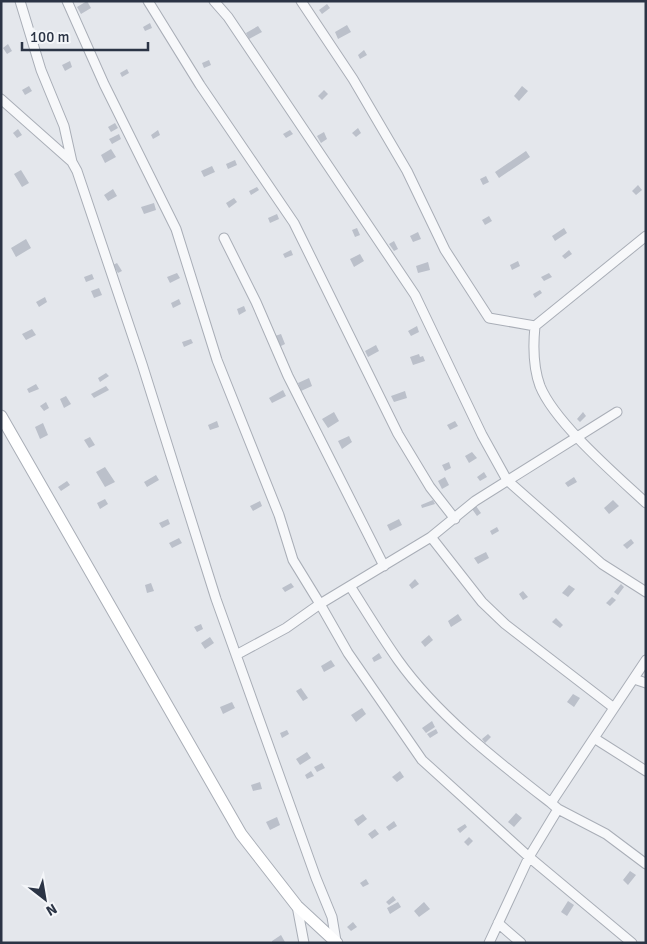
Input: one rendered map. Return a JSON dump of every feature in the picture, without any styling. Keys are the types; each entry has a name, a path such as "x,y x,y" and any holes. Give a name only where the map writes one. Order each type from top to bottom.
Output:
{"main road":[{"path":"1,416 241,834 297,906 337,942"}],"street":[{"path":"20,1 42,70 64,126 72,162 77,171 142,364 216,599 316,878 332,917 337,942"},
{"path":"67,1 104,84 176,229 217,360 279,515 293,560 348,653 422,760 529,857 632,943"},
{"path":"148,1 200,86 294,223 398,434 430,487 455,519"},
{"path":"214,1 228,17 415,296 482,435 507,480 602,564 646,592"},
{"path":"301,1 358,87 407,171 445,250 489,318 535,326"},
{"path":"1,99 72,162"},
{"path":"646,236 535,326 532,349 540,387 560,417 578,438 646,503"},
{"path":"224,238 256,302 288,376 384,566"},
{"path":"236,655 286,628 320,604 431,537 475,501 542,457 578,438 617,412"},
{"path":"431,537 482,602 505,624 614,708"},
{"path":"350,586 399,661 478,746 555,806 606,834 646,864"},
{"path":"489,943 555,806 594,738 646,660"},
{"path":"634,679 646,683"},
{"path":"594,738 646,771"},
{"path":"297,906 304,943"},
{"path":"498,923 521,943"}],"building":[{"path":"87,1 91,8 81,14 77,7"},
{"path":"327,4 330,8 322,14 319,10"},
{"path":"150,23 152,28 145,31 143,27"},
{"path":"347,25 351,32 338,39 335,32"},
{"path":"258,26 262,32 249,39 246,33"},
{"path":"49,30 53,34 45,40 41,36"},
{"path":"8,44 12,51 7,54 3,48"},
{"path":"364,50 367,55 360,59 358,55"},
{"path":"209,60 211,65 204,68 202,63"},
{"path":"70,61 72,67 65,71 62,65"},
{"path":"127,69 129,73 122,77 120,73"},
{"path":"29,86 32,91 25,95 22,90"},
{"path":"522,86 528,91 519,101 514,96"},
{"path":"324,90 328,94 322,100 318,96"},
{"path":"115,123 118,128 111,132 108,127"},
{"path":"358,128 361,133 356,137 352,133"},
{"path":"18,129 22,135 17,138 13,133"},
{"path":"158,130 160,135 153,139 151,135"},
{"path":"290,130 293,134 286,138 283,134"},
{"path":"324,132 327,139 321,143 317,136"},
{"path":"119,134 121,139 112,144 109,139"},
{"path":"111,149 116,157 105,163 101,155"},
{"path":"526,151 530,157 499,178 495,172"},
{"path":"235,160 237,165 228,169 226,164"},
{"path":"212,166 215,172 204,177 201,171"},
{"path":"21,170 29,183 22,187 14,174"},
{"path":"486,176 489,182 483,185 480,179"},
{"path":"638,185 642,190 636,195 632,191"},
{"path":"257,187 259,190 251,195 249,191"},
{"path":"113,189 117,196 108,201 104,195"},
{"path":"234,198 237,202 229,208 226,203"},
{"path":"154,203 156,210 144,214 141,207"},
{"path":"277,214 279,219 270,223 268,218"},
{"path":"489,216 492,221 485,225 482,220"},
{"path":"357,228 360,235 355,237 352,230"},
{"path":"564,228 567,233 555,241 552,236"},
{"path":"418,232 421,239 413,242 410,236"},
{"path":"26,239 31,248 16,257 11,248"},
{"path":"394,241 398,249 394,251 389,244"},
{"path":"291,250 293,255 285,258 283,254"},
{"path":"569,250 572,254 565,259 562,256"},
{"path":"360,254 364,261 354,267 350,259"},
{"path":"518,261 520,266 512,270 510,265"},
{"path":"428,262 430,270 418,273 416,266"},
{"path":"117,263 122,271 118,273 113,265"},
{"path":"177,273 180,278 170,283 167,277"},
{"path":"549,273 552,277 544,281 541,277"},
{"path":"92,274 94,279 86,282 84,277"},
{"path":"99,288 102,295 94,298 91,291"},
{"path":"540,290 542,293 535,298 533,294"},
{"path":"45,297 47,302 39,307 36,302"},
{"path":"179,299 181,304 173,308 171,303"},
{"path":"244,306 246,311 239,315 237,309"},
{"path":"417,326 419,332 411,336 408,331"},
{"path":"32,329 36,335 26,340 22,334"},
{"path":"281,334 285,344 279,347 275,336"},
{"path":"191,339 193,343 184,347 182,342"},
{"path":"376,345 379,351 368,357 365,351"},
{"path":"419,354 420,357 423,356 425,361 413,365 410,357"},
{"path":"106,373 109,376 100,382 98,378"},
{"path":"309,378 312,386 301,391 298,383"},
{"path":"36,384 39,389 29,393 27,389"},
{"path":"106,386 109,390 94,398 91,394"},
{"path":"283,390 286,396 272,403 269,398"},
{"path":"405,391 407,398 394,402 391,396"},
{"path":"66,396 71,404 64,408 60,399"},
{"path":"46,402 49,408 44,411 40,406"},
{"path":"334,412 339,421 328,428 322,419"},
{"path":"583,412 586,416 580,422 577,419"},
{"path":"217,421 219,427 210,430 208,425"},
{"path":"455,421 458,426 450,430 447,425"},
{"path":"43,423 48,435 40,439 35,427"},
{"path":"349,436 352,442 342,449 338,441"},
{"path":"90,437 95,445 89,448 84,440"},
{"path":"472,452 477,458 469,463 465,456"},
{"path":"449,462 451,468 445,471 442,465"},
{"path":"105,467 115,482 105,487 96,472"},
{"path":"484,472 487,477 480,481 477,477"},
{"path":"156,475 159,480 147,487 144,482"},
{"path":"445,477 449,485 442,489 438,481"},
{"path":"574,477 577,482 568,487 565,483"},
{"path":"67,481 70,485 61,491 58,487"},
{"path":"105,499 108,504 100,509 97,503"},
{"path":"433,500 435,504 422,508 421,505"},
{"path":"613,500 619,506 609,514 604,508"},
{"path":"260,501 262,506 253,511 250,506"},
{"path":"476,506 481,513 477,516 472,509"},
{"path":"168,519 170,524 162,528 159,523"},
{"path":"399,519 402,525 390,531 387,525"},
{"path":"497,527 499,531 492,535 490,531"},
{"path":"179,538 182,543 172,548 169,543"},
{"path":"631,539 634,543 627,549 623,545"},
{"path":"486,552 489,558 478,564 474,558"},
{"path":"415,579 419,584 412,589 409,585"},
{"path":"151,583 154,591 147,593 145,585"},
{"path":"291,583 294,587 285,592 282,588"},
{"path":"621,584 624,587 618,595 614,592"},
{"path":"569,585 575,589 568,597 562,593"},
{"path":"523,591 528,597 523,600 519,594"},
{"path":"612,597 616,600 610,606 606,603"},
{"path":"458,614 462,620 451,627 448,621"},
{"path":"556,618 563,625 560,628 552,622"},
{"path":"201,624 203,629 197,632 194,627"},
{"path":"429,635 433,640 425,647 421,642"},
{"path":"210,637 214,643 205,649 201,643"},
{"path":"379,653 382,658 374,662 372,658"},
{"path":"331,660 335,666 324,672 321,666"},
{"path":"301,688 308,698 303,701 296,691"},
{"path":"573,694 580,698 574,707 567,702"},
{"path":"232,702 235,708 223,714 220,707"},
{"path":"362,708 366,714 356,722 351,715"},
{"path":"432,721 435,727 426,733 422,728"},
{"path":"436,729 438,733 430,738 427,734"},
{"path":"287,730 289,734 282,738 280,733"},
{"path":"488,734 491,737 485,743 482,739"},
{"path":"307,752 311,758 300,765 296,759"},
{"path":"322,763 325,768 317,772 314,767"},
{"path":"311,771 314,776 307,779 305,775"},
{"path":"400,771 404,777 397,782 392,777"},
{"path":"260,782 262,789 253,791 251,785"},
{"path":"516,813 522,818 514,827 508,822"},
{"path":"363,814 367,819 358,826 354,820"},
{"path":"277,817 280,825 270,830 266,822"},
{"path":"394,821 397,826 389,831 386,827"},
{"path":"465,824 467,827 460,833 457,829"},
{"path":"375,829 379,834 372,839 368,834"},
{"path":"469,837 473,841 468,846 464,842"},
{"path":"630,871 636,875 628,885 623,880"},
{"path":"366,879 369,884 363,887 360,883"},
{"path":"393,896 396,900 389,905 386,902"},
{"path":"568,901 574,905 567,916 561,912"},
{"path":"398,902 401,907 390,914 387,908"},
{"path":"424,902 430,909 419,917 414,911"},
{"path":"353,922 357,927 351,931 347,927"},
{"path":"281,935 285,942 272,943 272,941"}]}
